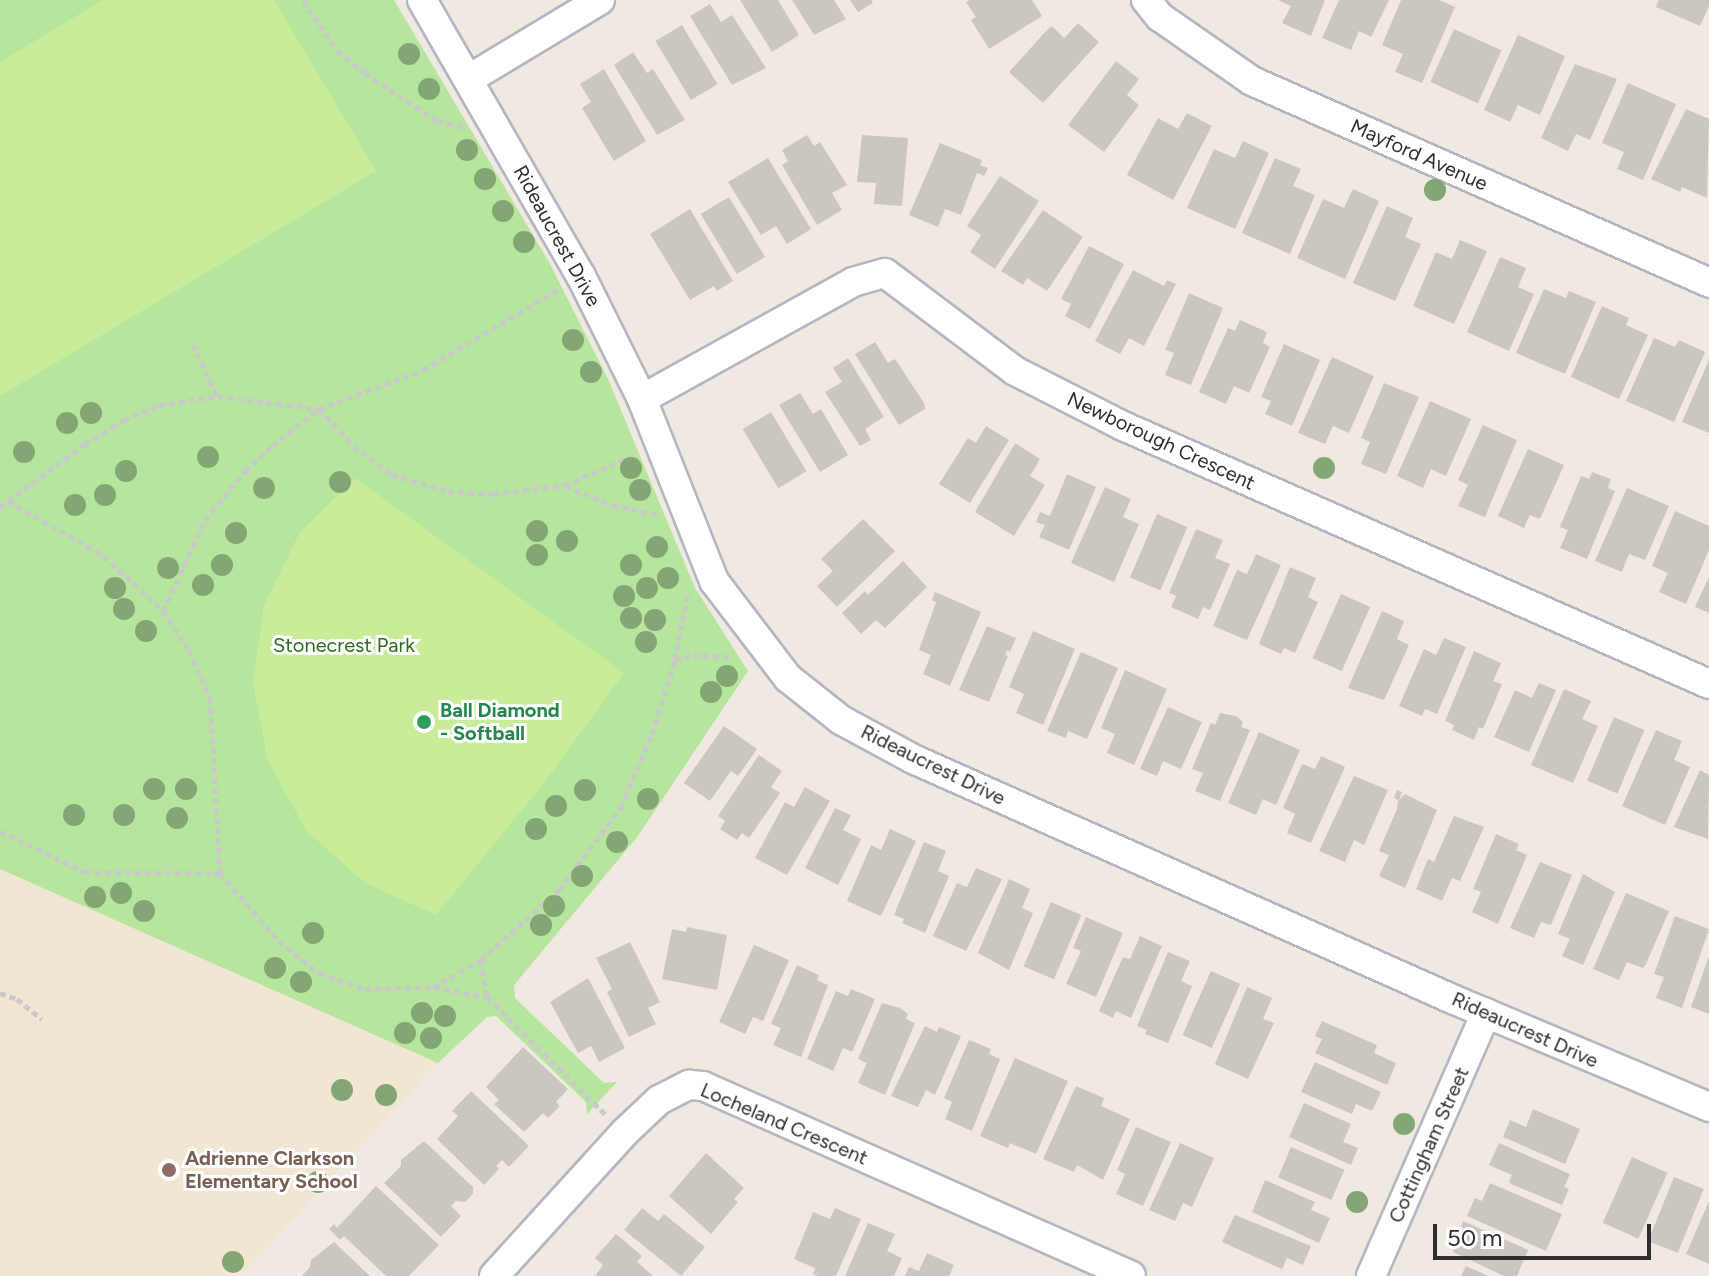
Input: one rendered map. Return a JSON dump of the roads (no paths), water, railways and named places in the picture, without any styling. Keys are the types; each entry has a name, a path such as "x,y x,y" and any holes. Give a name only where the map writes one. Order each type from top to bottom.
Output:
{"street":[{"name":"Rideaucrest Drive","path":"422,0 581,276 642,399 705,561 731,608 788,678 854,727 913,759 1486,1013 1709,1107"},
{"path":"469,79 600,0"},
{"name":"Mayford Avenue","path":"1146,0 1160,17 1252,81 1709,283"},
{"name":"Newborough Crescent","path":"642,399 853,282 885,273 1015,371 1123,426 1709,684"},
{"name":"Cottingham Street","path":"1371,1276 1486,1013"},
{"name":"Locheland Crescent","path":"494,1276 625,1132 673,1091 689,1085 703,1086 1083,1267 1131,1276"}],"place":[{"name":"Ball Diamond - Softball","path":"424,722"},
{"name":"Adrienne Clarkson Elementary School","path":"169,1170"}],"park label":[{"name":"Stonecrest Park","path":"344,645"}]}
